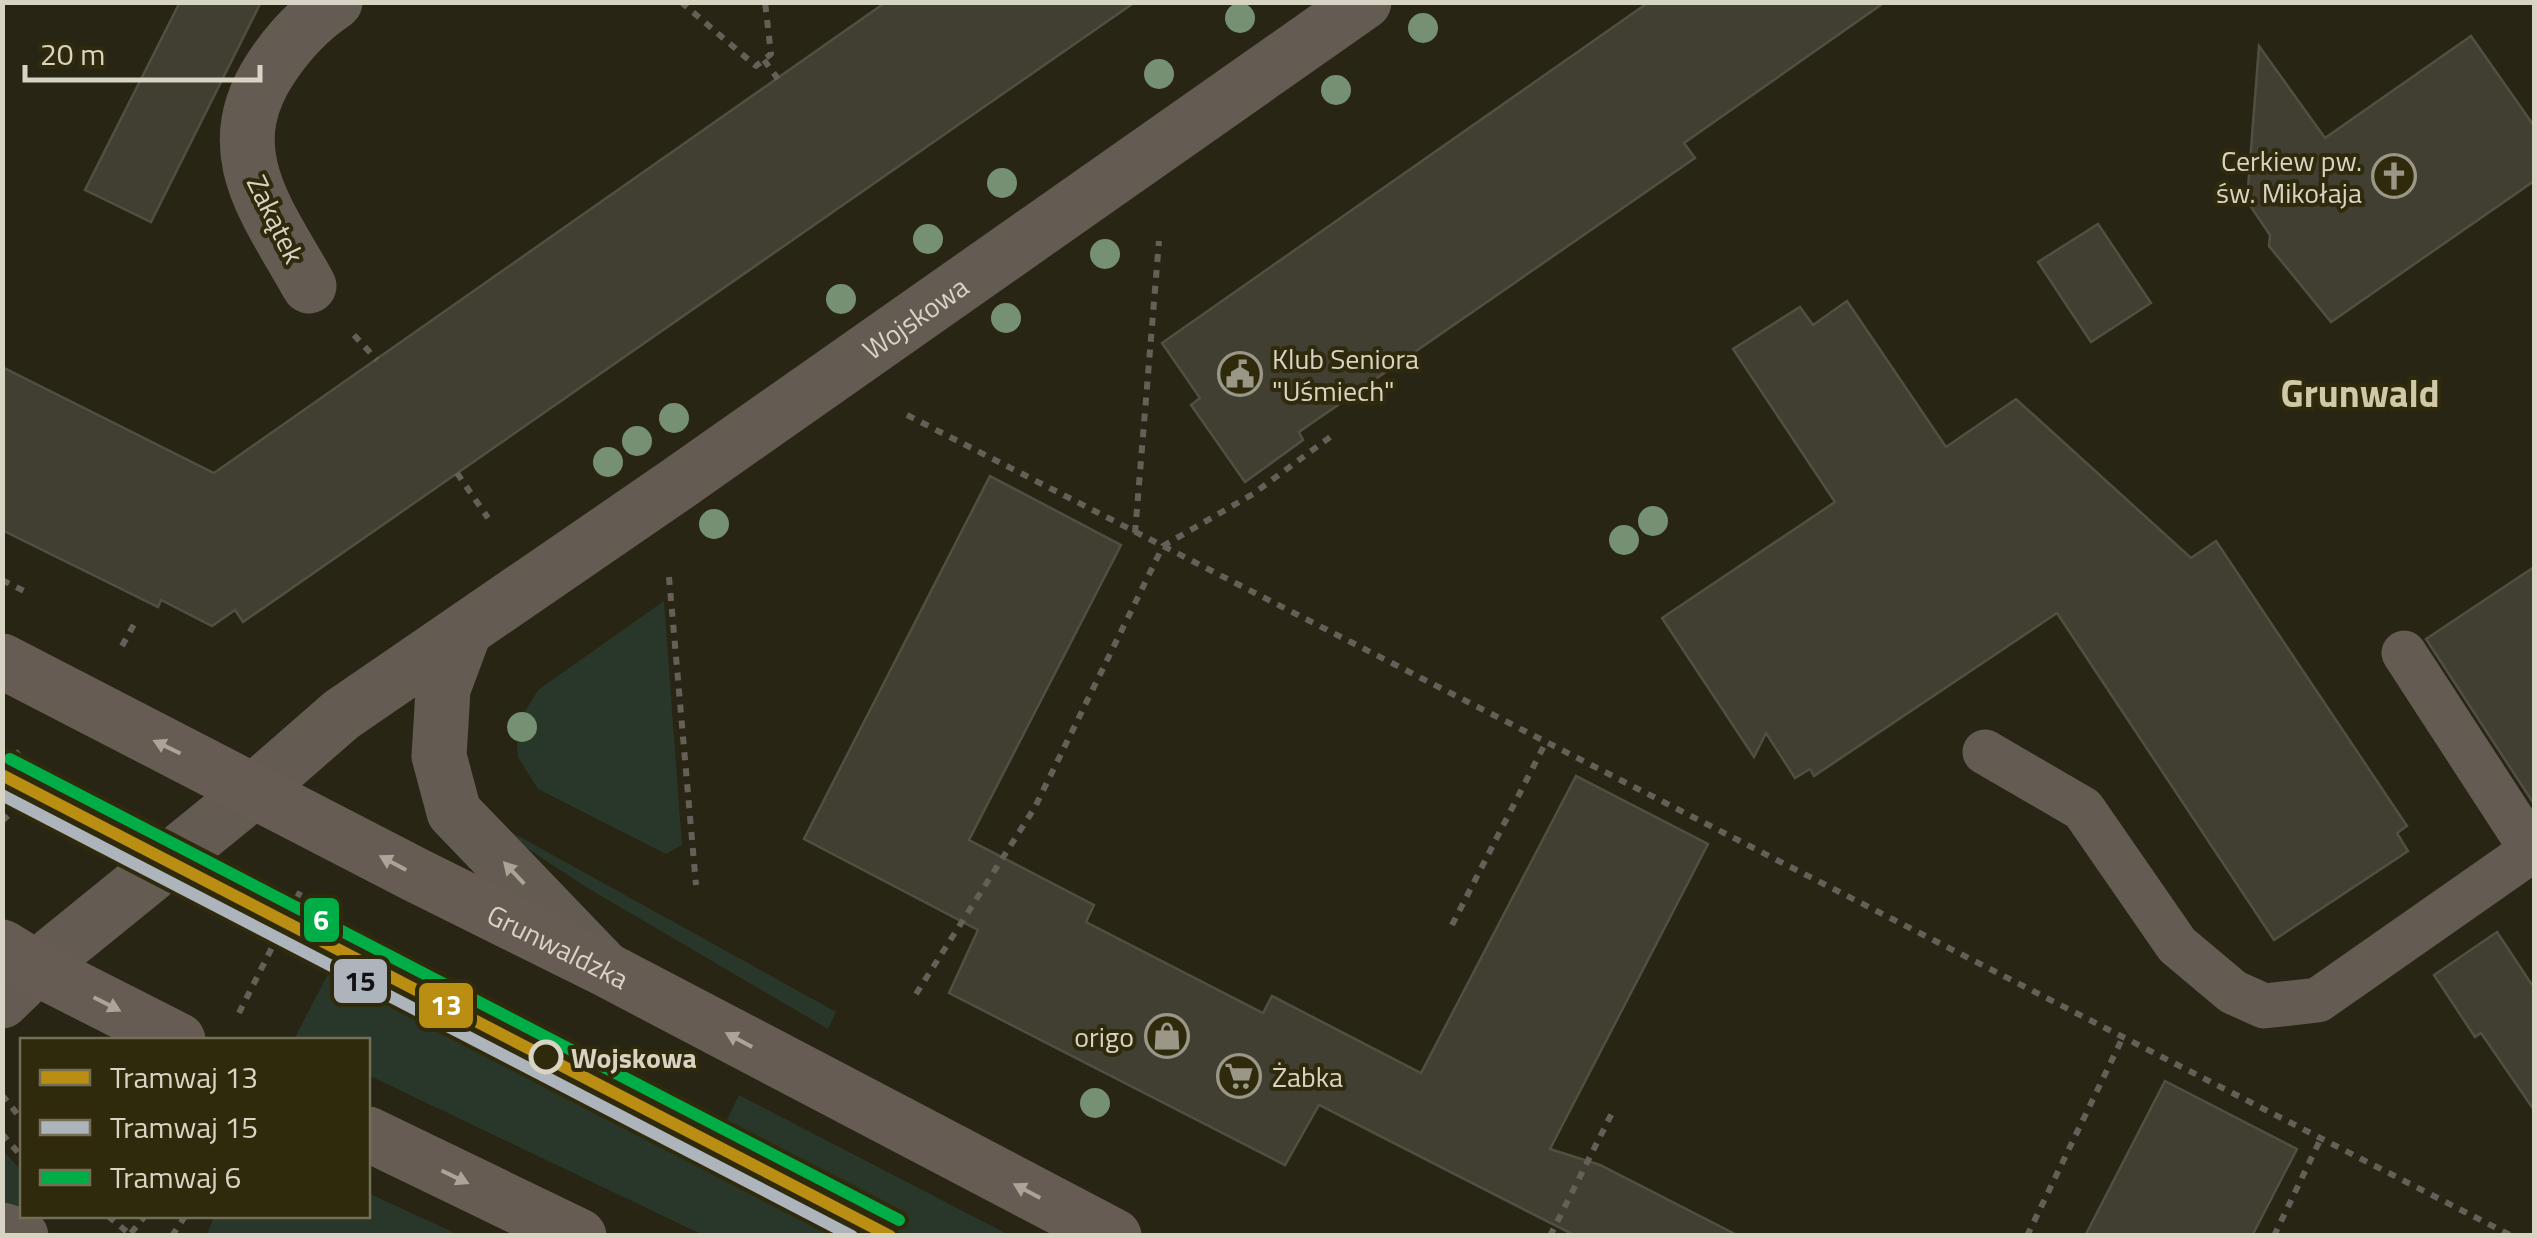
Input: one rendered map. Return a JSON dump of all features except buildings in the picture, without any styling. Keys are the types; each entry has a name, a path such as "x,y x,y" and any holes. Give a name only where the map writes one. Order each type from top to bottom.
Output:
{"street":[{"name":"Zakątek","path":"309,286 254,188 244,142 255,92 291,38 334,2"},
{"name":"Wojskowa","path":"14,972 255,790 342,714 1364,2"},
{"path":"466,630 443,690 440,724 439,756 454,812 605,969"},
{"name":"Grunwaldzka","path":"2,661 130,730 605,969 1114,1236"},
{"path":"14,972 173,1038"},
{"path":"370,1135 580,1236"},
{"path":"2,1230 21,1236"}],"lane":[{"path":"1986,752 2083,808 2177,945 2234,992 2264,1006 2318,1000 2534,849 2404,654"}],"path":[{"path":"682,2 756,66 772,54 765,2"},
{"path":"764,60 778,79"},
{"path":"1135,533 1160,241"},
{"path":"906,415 2512,1236"},
{"path":"916,994 1035,807 1162,546 1253,494 1333,435"},
{"path":"457,473 488,518"},
{"path":"670,577 696,885"},
{"path":"1452,926 1546,742"},
{"path":"233,1025 330,830"},
{"path":"2026,1236 2123,1037"},
{"path":"2,1095 20,1118"},
{"path":"1550,1236 1613,1110"},
{"path":"2,1134 20,1155"},
{"path":"2274,1236 2321,1138"},
{"path":"111,1218 132,1234"}],"green space":[{"path":"664,601 682,845 666,854 538,789 518,757 517,744 523,715 538,690"},
{"path":"502,827 836,1012 828,1029 586,887 513,839"},
{"path":"336,959 712,1150 739,1095 1009,1235 703,1235 370,1076 370,1038 295,1038"},
{"path":"2,1150 20,1169 20,1211 3,1206"},
{"path":"370,1194 459,1235 207,1235 213,1218 370,1218"}],"tram line":[{"name":"6","path":"10,759 899,1220"},
{"name":"13","path":"2,775 890,1236"},
{"name":"15","path":"2,795 852,1236"}],"place":[{"name":"Cerkiew pw. św. Mikołaja","path":"2394,176"},
{"name":"Klub Seniora \"Uśmiech\"","path":"1240,374"},
{"name":"origo","path":"1167,1036"},
{"name":"Wojskowa","path":"546,1057"},
{"name":"Żabka","path":"1239,1076"}],"district":[{"name":"Grunwald","path":"2360,393"}]}
